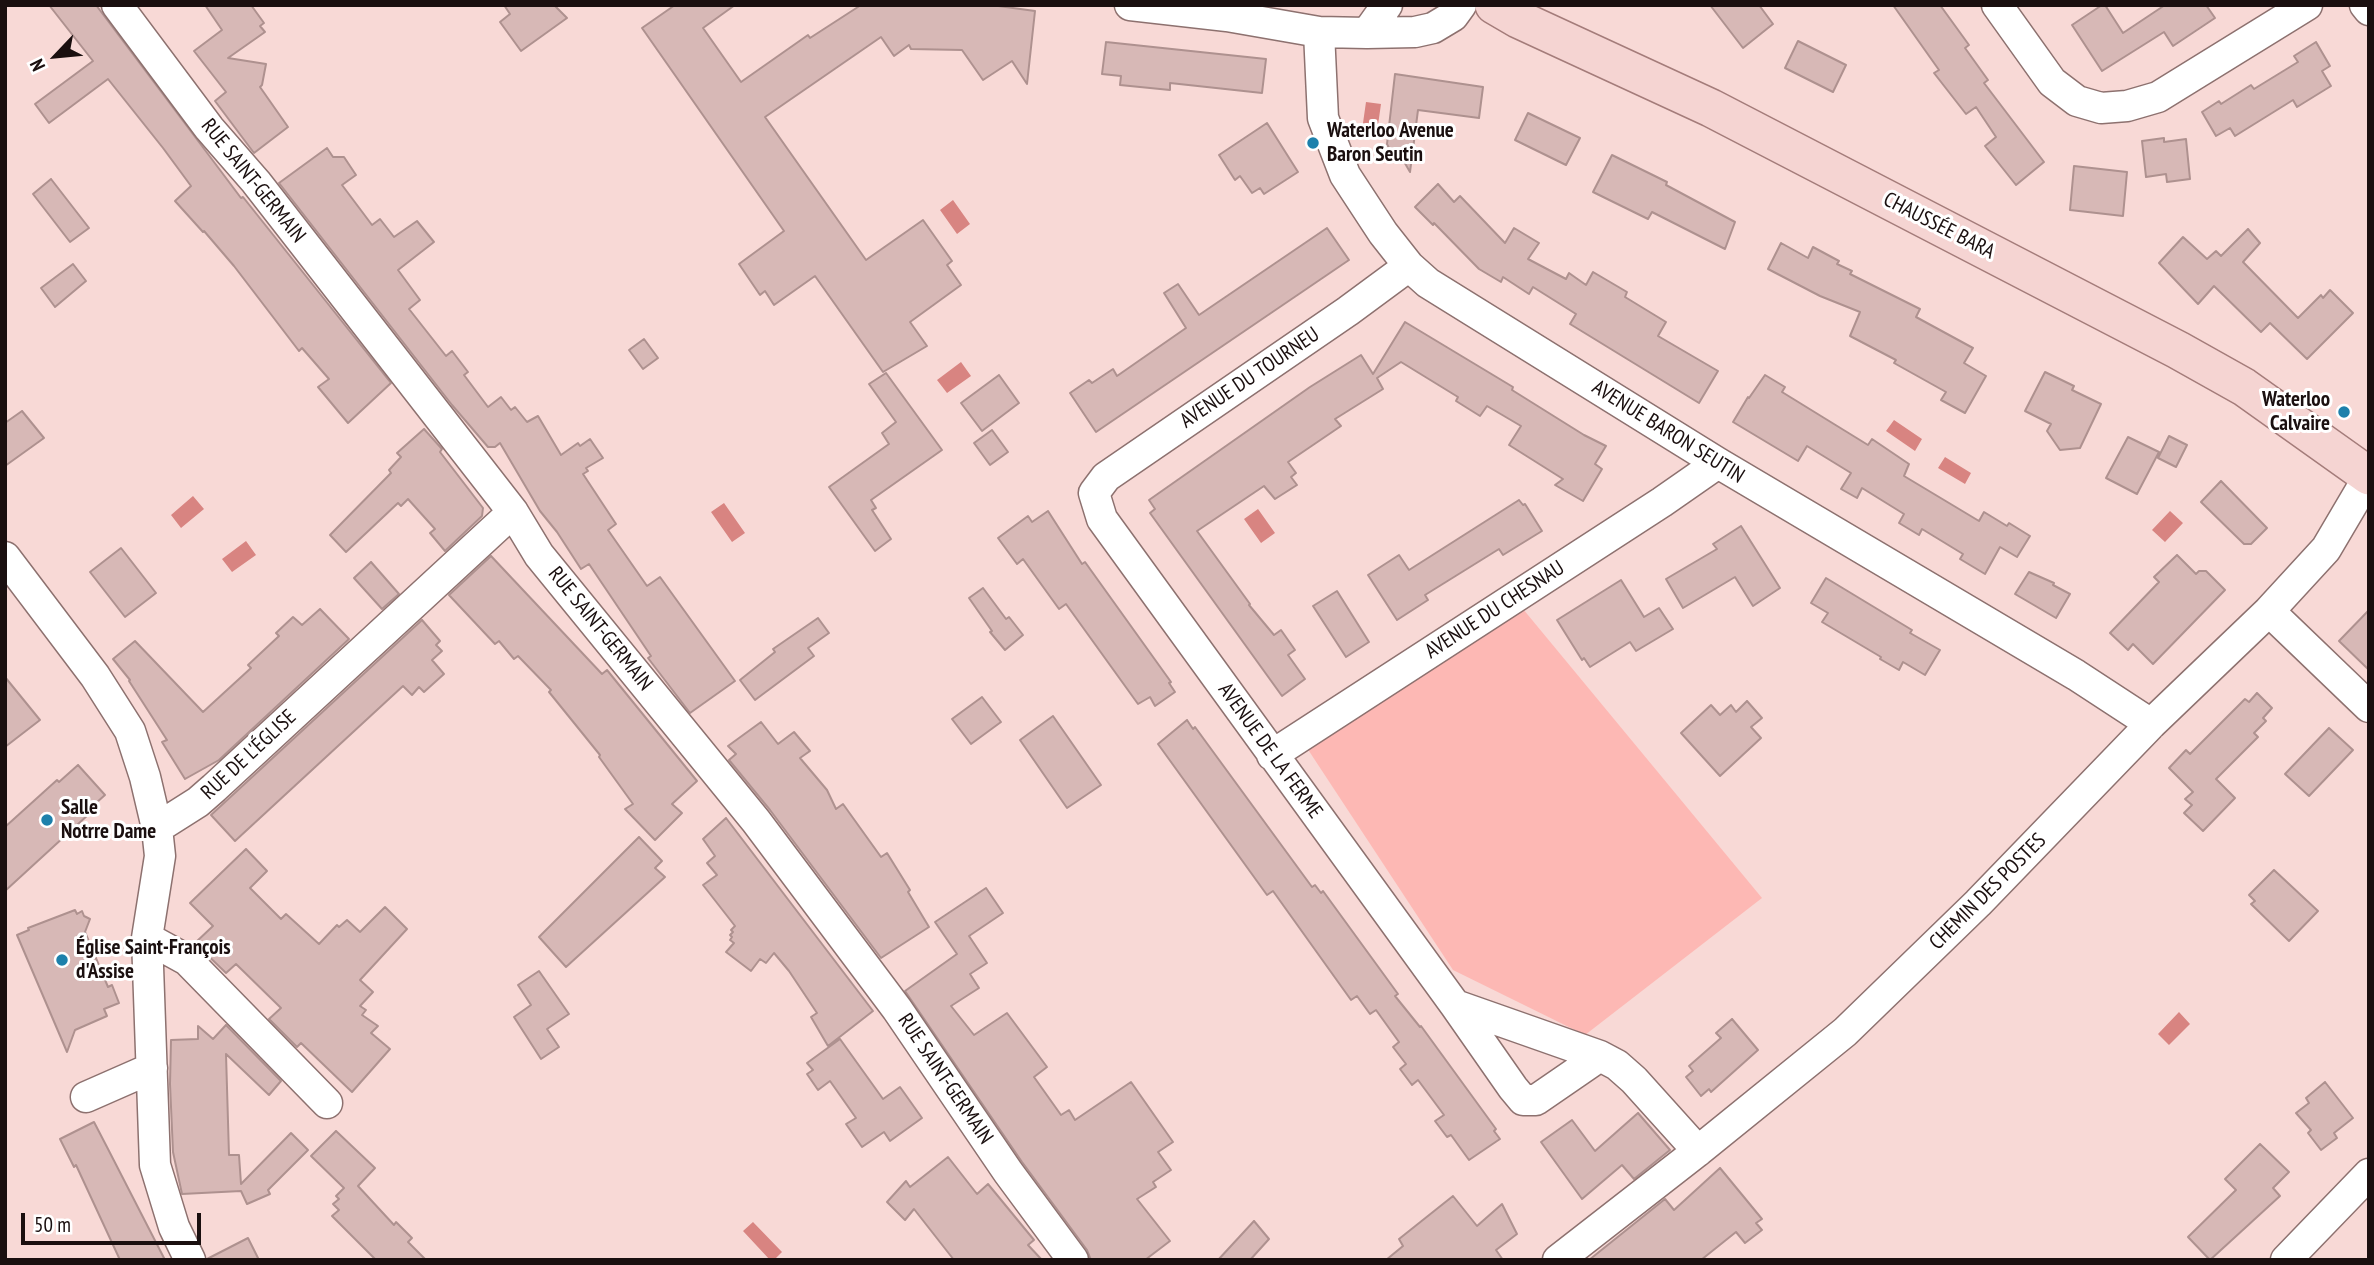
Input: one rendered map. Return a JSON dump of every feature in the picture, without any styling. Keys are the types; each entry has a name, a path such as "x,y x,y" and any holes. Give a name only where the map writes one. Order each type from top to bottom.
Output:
{"main road":[{"name":"CHAUSSÉE BARA","path":"1494,5 1527,23 1711,108 2178,350 2245,387 2369,476"}],"street":[{"name":"RUE SAINT-GERMAIN","path":"117,5 209,128 256,182 513,512 539,555 756,821 897,1009 1073,1260"},
{"path":"1130,5 1227,16 1319,32 1367,33 1415,32 1433,28 1452,16 1461,5"},
{"path":"1367,33 1387,5"},
{"path":"2000,7 2052,82 2077,101 2101,108 2127,106 2158,97 2307,5"},
{"path":"2365,5 2369,10"},
{"name":"AVENUE BARON SEUTIN","path":"1319,32 1323,118 1345,175 1383,233 1409,266 1428,283 1717,463 2076,675 2151,724"},
{"name":"AVENUE DU TOURNEU","path":"1094,493 1106,477 1409,266"},
{"name":"AVENUE DU CHESNAU","path":"1272,755 1650,510 1717,463"},
{"name":"CHEMIN DES POSTES","path":"1558,1260 1845,1032 1978,903 2151,724 2269,611 2326,549 2369,476"},
{"name":"AVENUE DE LA FERME","path":"1094,493 1102,519 1523,1100 1536,1100 1600,1056"},
{"name":"RUE DE L'ÉGLISE","path":"157,828 198,802 214,788 513,512"},
{"path":"5,556 80,655 130,731 145,777 157,828 160,856 148,938 155,1165 174,1227 190,1260"},
{"path":"2269,611 2369,707"},
{"path":"148,938 187,960 327,1103"},
{"path":"1455,1004 1600,1056 1617,1065 1698,1151"},
{"path":"86,1097 152,1068"},
{"path":"2286,1260 2369,1174"}],"shaded area":[{"path":"1366,102 1381,104 1377,132 1362,130"},
{"path":"953,200 970,224 957,234 940,210"},
{"path":"961,362 971,376 947,393 937,380"},
{"path":"1894,420 1922,439 1915,451 1886,431"},
{"path":"1945,457 1971,473 1965,484 1938,468"},
{"path":"193,496 204,509 181,528 171,515"},
{"path":"724,503 745,533 732,542 711,512"},
{"path":"1258,509 1275,533 1261,543 1244,519"},
{"path":"2170,511 2183,523 2165,542 2152,530"},
{"path":"246,541 256,555 232,572 222,559"},
{"path":"1523,609 1762,898 1585,1035 1453,970 1307,748"},
{"path":"2179,1012 2190,1024 2169,1045 2158,1034"},
{"path":"753,1222 782,1252 774,1260 770,1260 743,1231"}],"building":[{"path":"49,5 96,5 241,198 243,197 391,383 348,423 318,387 329,379 302,348 299,351 234,266 175,201 191,186 108,79 49,123 35,104 93,61"},
{"path":"205,5 251,5 264,23 260,26 265,32 228,58 266,64 260,87 288,127 254,153 215,101 226,92 194,51 222,30"},
{"path":"504,5 554,5 567,18 521,51 500,22 510,14"},
{"path":"675,5 735,5 703,28 741,82 808,35 810,38 861,5 991,5 1035,11 1027,84 1012,61 983,80 962,50 911,49 909,45 894,56 881,37 765,117 866,260 923,220 952,261 947,265 961,285 910,322 927,346 883,372 815,276 774,305 765,291 760,295 739,264 784,231 642,28"},
{"path":"1710,5 1759,5 1773,24 1743,48"},
{"path":"1893,5 1940,5 1969,45 1965,48 1988,80 1984,83 2044,162 2016,185 1985,146 1996,137 1976,107 1966,114 1934,73 1939,70"},
{"path":"2105,5 2123,33 2165,5 2206,5 2215,18 2173,46 2164,32 2102,71 2072,25"},
{"path":"1798,41 1846,65 1833,92 1785,68"},
{"path":"1106,42 1266,59 1262,93 1170,83 1170,90 1120,85 1121,76 1102,74"},
{"path":"2316,42 2330,66 2322,71 2331,86 2297,107 2293,100 2235,136 2230,128 2216,136 2202,112 2219,101 2221,104 2251,85 2254,89 2298,62 2294,56"},
{"path":"1395,74 1483,87 1479,118 1418,110 1410,172 1399,153 1393,156 1387,144"},
{"path":"1528,113 1580,138 1566,165 1515,140"},
{"path":"1267,123 1298,172 1264,194 1260,188 1252,193 1240,176 1235,180 1219,155"},
{"path":"2164,138 2164,142 2186,139 2190,179 2167,182 2166,174 2146,177 2142,141"},
{"path":"327,148 333,157 344,157 356,175 342,185 372,225 380,219 394,237 417,221 434,242 398,270 420,300 409,309 446,356 452,351 468,372 464,375 488,407 501,397 511,410 515,407 527,422 538,416 561,455 578,443 580,446 590,439 603,458 586,468 588,471 583,474 616,524 608,530 647,586 660,577 735,681 690,713 648,658 651,656 589,564 581,569 540,511 500,443 495,447 488,447 452,405 279,183"},
{"path":"1612,155 1667,182 1666,185 1735,222 1725,249 1652,212 1648,219 1593,192"},
{"path":"2074,166 2127,172 2123,216 2070,210"},
{"path":"51,179 89,228 70,242 33,194"},
{"path":"1438,184 1454,202 1460,196 1505,243 1514,228 1539,243 1528,259 1566,279 1569,273 1586,285 1593,272 1627,292 1625,297 1666,322 1658,336 1718,371 1699,403 1570,324 1576,314 1533,287 1529,294 1503,277 1501,282 1479,269 1415,207"},
{"path":"1327,228 1349,260 1096,432 1070,393 1113,369 1117,376 1186,328 1164,293 1178,284 1199,315"},
{"path":"2248,229 2260,243 2243,262 2298,318 2321,295 2323,298 2330,290 2353,313 2307,359 2270,323 2261,332 2214,286 2198,304 2159,263 2183,237 2207,259 2216,251 2221,256"},
{"path":"1781,243 1808,258 1813,247 1839,261 1837,264 1852,271 1850,274 1920,309 1916,317 1973,348 1964,363 1986,376 1965,413 1941,400 1946,392 1894,363 1896,360 1850,336 1860,312 1820,296 1768,269"},
{"path":"73,264 86,281 55,307 41,288"},
{"path":"1405,322 1513,387 1512,390 1584,435 1606,446 1595,464 1602,469 1583,501 1555,485 1563,479 1509,445 1521,426 1487,406 1480,416 1456,401 1458,397 1401,362 1377,378 1383,389 1335,419 1341,426 1288,462 1296,473 1291,477 1297,485 1275,499 1264,486 1197,531 1249,605 1274,635 1281,630 1295,650 1288,655 1305,679 1282,696 1150,513 1155,509 1149,500 1310,387 1361,355 1373,374"},
{"path":"644,339 658,358 643,369 629,350"},
{"path":"2045,372 2074,386 2072,390 2101,404 2080,448 2060,450 2047,431 2051,424 2025,411"},
{"path":"886,373 942,450 871,500 876,508 872,510 891,539 875,551 829,487 889,444 882,433 896,422 869,384"},
{"path":"999,375 1019,403 982,431 961,403"},
{"path":"1765,375 1785,387 1782,392 1868,445 1872,439 1909,464 1904,476 1979,521 1984,512 2030,536 2017,557 2000,547 1985,574 1960,559 1963,554 1922,529 1919,535 1899,523 1904,514 1862,488 1857,498 1841,489 1851,473 1807,446 1798,461 1733,422"},
{"path":"22,411 44,438 5,466 5,423"},
{"path":"424,429 442,449 440,452 483,508 482,516 445,551 430,533 435,529 408,499 401,506 398,503 346,552 330,535 391,473 389,470 401,457 397,453"},
{"path":"992,430 1008,452 990,465 974,443"},
{"path":"2169,436 2187,445 2176,467 2158,458"},
{"path":"2128,437 2159,452 2137,494 2106,478"},
{"path":"2221,481 2267,528 2251,544 2244,544 2201,502"},
{"path":"1519,500 1525,504 1542,531 1503,555 1499,549 1425,595 1428,600 1397,620 1368,575 1399,555 1409,570"},
{"path":"1048,511 1082,564 1085,562 1171,682 1169,683 1175,692 1155,706 1150,697 1138,704 1066,604 1059,609 1023,559 1017,564 998,538 1028,516 1032,522"},
{"path":"1741,526 1780,588 1753,606 1735,577 1683,608 1666,579 1717,549 1713,544"},
{"path":"121,548 156,593 125,617 90,572"},
{"path":"2177,555 2196,574 2206,571 2225,590 2153,664 2133,644 2128,650 2110,633 2159,582 2154,577"},
{"path":"491,556 602,674 607,670 697,781 672,804 682,813 655,840 625,809 633,804 600,755 549,692 551,690 518,656 514,659 499,641 495,644 449,595"},
{"path":"371,562 399,594 382,609 354,578"},
{"path":"2029,572 2054,583 2053,585 2070,594 2056,618 2015,594"},
{"path":"1826,578 1940,650 1925,675 1903,662 1899,670 1822,622 1828,613 1811,603"},
{"path":"1621,580 1644,617 1659,608 1673,629 1636,651 1630,642 1590,667 1584,658 1582,660 1557,620"},
{"path":"983,588 1006,619 1009,617 1023,635 1005,650 969,598"},
{"path":"1337,591 1369,642 1346,657 1313,606"},
{"path":"320,609 349,639 219,760 185,779 162,742 167,740 130,680 113,659 135,641 203,712 251,668 248,665 279,636 276,633 293,617 302,625"},
{"path":"2369,610 2369,670 2339,641"},
{"path":"818,618 829,633 808,648 814,656 755,700 740,680 775,652 773,649"},
{"path":"422,620 440,641 436,645 442,651 432,660 444,674 424,692 419,687 412,695 403,686 235,841 211,815"},
{"path":"5,677 40,720 5,747"},
{"path":"2257,693 2272,708 2263,718 2266,721 2254,733 2258,737 2216,779 2235,798 2203,831 2184,813 2192,805 2185,799 2193,792 2169,768 2186,750 2190,754 2245,699 2249,702"},
{"path":"982,697 1001,722 971,744 952,719"},
{"path":"1747,701 1762,718 1751,727 1761,738 1720,776 1681,733 1711,705 1720,715 1731,705 1736,712"},
{"path":"1053,716 1101,785 1067,808 1020,740"},
{"path":"1187,720 1193,729 1195,727 1312,887 1315,885 1321,893 1323,891 1398,994 1395,996 1421,1026 1496,1129 1494,1131 1500,1139 1469,1160 1451,1135 1447,1137 1435,1121 1444,1115 1418,1080 1412,1085 1400,1069 1406,1064 1393,1047 1399,1042 1376,1010 1370,1014 1357,996 1351,1000 1273,891 1267,895 1158,744"},
{"path":"761,722 778,744 794,732 810,751 800,758 827,790 836,809 843,804 881,857 887,853 929,927 881,958 729,760 736,754 728,746"},
{"path":"2329,728 2353,750 2309,796 2285,774"},
{"name":"Salle Notrre Dame","path":"78,765 105,795 86,812 89,814 5,891 5,827 57,780 59,782"},
{"path":"726,818 873,1011 828,1046 811,1017 817,1013 774,953 766,963 760,959 751,971 726,952 734,943 730,940 730,935 735,926 703,885 717,875 707,863 715,856 703,839"},
{"path":"639,837 662,861 655,868 665,877 566,967 539,937"},
{"path":"246,849 267,871 250,888 281,919 286,914 319,944 337,925 339,927 347,920 360,932 385,907 407,929 360,980 373,992 360,1006 366,1010 362,1015 378,1026 371,1033 390,1049 352,1092 301,1043 297,1047 269,1019 281,1008 236,964 226,973 195,943 213,926 190,903"},
{"path":"2274,870 2318,911 2289,941 2251,904 2255,901 2249,895"},
{"path":"986,888 1003,913 969,936 987,963 970,974 979,988 951,1006 974,1035 1007,1013 1047,1067 1034,1077 1061,1115 1069,1110 1075,1120 1131,1082 1173,1142 1158,1152 1171,1170 1153,1182 1156,1187 1137,1199 1170,1241 1145,1260 1091,1260 1087,1250 1022,1162 905,991 957,954 935,922"},
{"name":"Église Saint-François d'Assise","path":"75,910 77,914 82,911 84,916 90,919 85,932 108,987 112,985 119,1003 104,1009 107,1016 75,1030 67,1052 17,935"},
{"path":"539,971 569,1014 547,1029 559,1047 541,1059 514,1017 531,1005 518,985"},
{"path":"1732,1019 1758,1050 1711,1092 1709,1089 1701,1096 1686,1077 1693,1071 1689,1066 1721,1038 1716,1033"},
{"path":"226,1025 281,1081 269,1095 226,1054 229,1155 239,1155 241,1184 291,1133 308,1150 268,1190 270,1194 247,1204 241,1191 182,1194 173,1152 171,1040 198,1039 198,1026 213,1039"},
{"path":"840,1039 883,1099 900,1087 922,1118 890,1141 884,1132 862,1147 846,1124 856,1118 830,1081 818,1090 807,1074 813,1070 807,1063"},
{"path":"2325,1082 2353,1118 2334,1133 2337,1138 2321,1150 2308,1133 2311,1130 2296,1113 2309,1103 2306,1098"},
{"path":"1638,1113 1670,1150 1634,1179 1622,1165 1582,1199 1541,1142 1572,1120 1595,1151"},
{"path":"94,1122 165,1260 120,1260 76,1165 74,1167 60,1139"},
{"path":"336,1131 375,1168 358,1186 394,1225 396,1222 412,1238 408,1242 426,1260 376,1260 332,1216 339,1210 333,1204 339,1199 336,1196 344,1188 311,1156"},
{"path":"2260,1144 2289,1172 2273,1188 2280,1196 2210,1260 2188,1237 2236,1190 2225,1179"},
{"path":"948,1157 977,1194 988,1184 1034,1240 1028,1245 1042,1260 954,1260 914,1209 905,1220 887,1202 906,1181 910,1187"},
{"path":"1720,1168 1762,1219 1756,1223 1762,1230 1745,1243 1736,1232 1701,1260 1589,1260 1665,1199 1674,1210"},
{"path":"1453,1196 1477,1226 1502,1204 1517,1234 1496,1250 1503,1260 1386,1260 1403,1246 1399,1239"},
{"path":"1254,1221 1269,1239 1250,1260 1218,1260"},
{"path":"248,1238 259,1260 207,1260 207,1259"}],"place":[{"name":"Waterloo Avenue Baron Seutin","path":"1313,143"},
{"name":"Waterloo Calvaire","path":"2344,412"},
{"name":"Salle Notrre Dame","path":"47,820"},
{"name":"Église Saint-François d'Assise","path":"62,960"}]}
